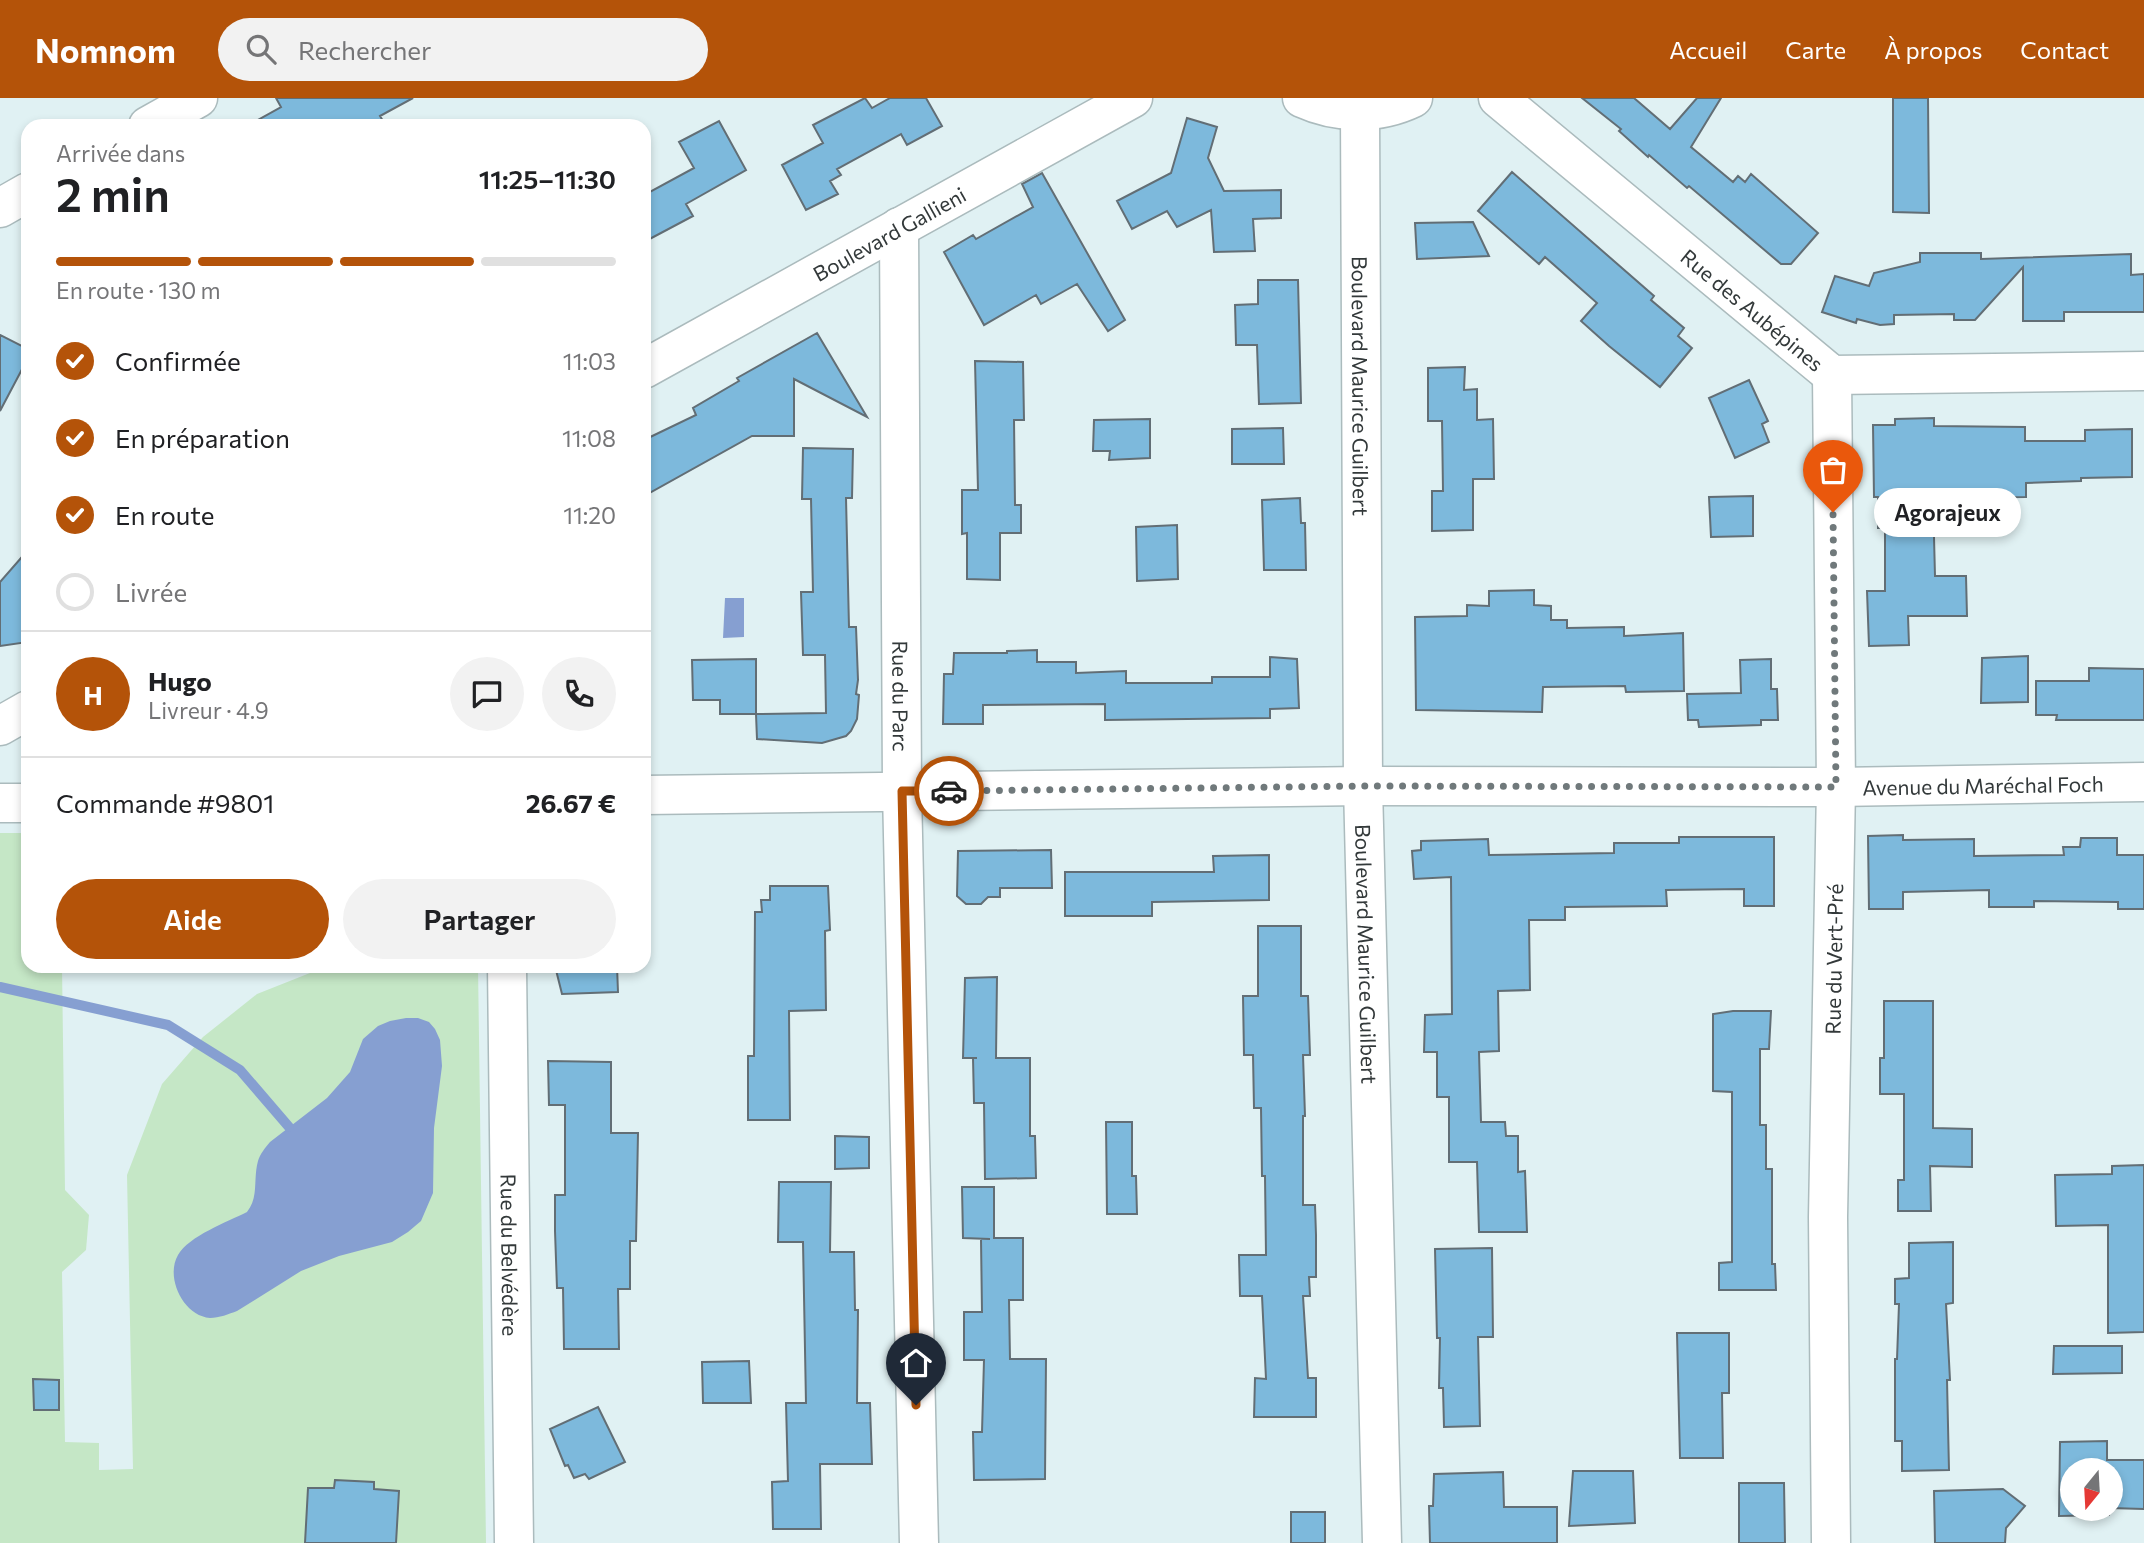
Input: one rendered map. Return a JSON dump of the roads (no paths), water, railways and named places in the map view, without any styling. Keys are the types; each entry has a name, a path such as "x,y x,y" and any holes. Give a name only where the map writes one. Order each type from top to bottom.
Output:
{"street":[{"path":"160,119 198,98"},
{"name":"Boulevard Gallieni","path":"651,365 1133,98"},
{"path":"1302,98 1329,107 1360,110 1392,106 1413,98"},
{"name":"Rue des Aubépines","path":"1498,98 1832,375 2144,372"},
{"name":"Boulevard Maurice Guilbert","path":"1360,110 1363,786 1382,1543"},
{"path":"0,208 21,196"},
{"name":"Rue du Parc","path":"899,227 902,791 919,1543"},
{"name":"Rue du Vert-Pré","path":"1830,1543 1828,1217 1836,787 1832,375"},
{"path":"0,726 21,714"},
{"name":"Avenue du Maréchal Foch","path":"651,795 1363,786 1836,787 2144,782"},
{"path":"0,803 21,803"},
{"name":"Rue du Belvédère","path":"507,973 514,1543"}],"water":[{"path":"725,598 744,598 744,637 723,638"},
{"path":"406,1018 429,1022 435,1029 440,1040 442,1066 434,1128 433,1193 421,1221 392,1242 339,1256 301,1271 237,1311 220,1317 200,1316 185,1303 175,1284 178,1255 199,1236 247,1212 254,1194 258,1161 268,1144 327,1098 350,1072 363,1039 378,1026"}],"waterway":[{"path":"0,987 168,1025 240,1070 289,1127"}],"place":[{"name":"Agorajeux","path":"1833,512"}]}
